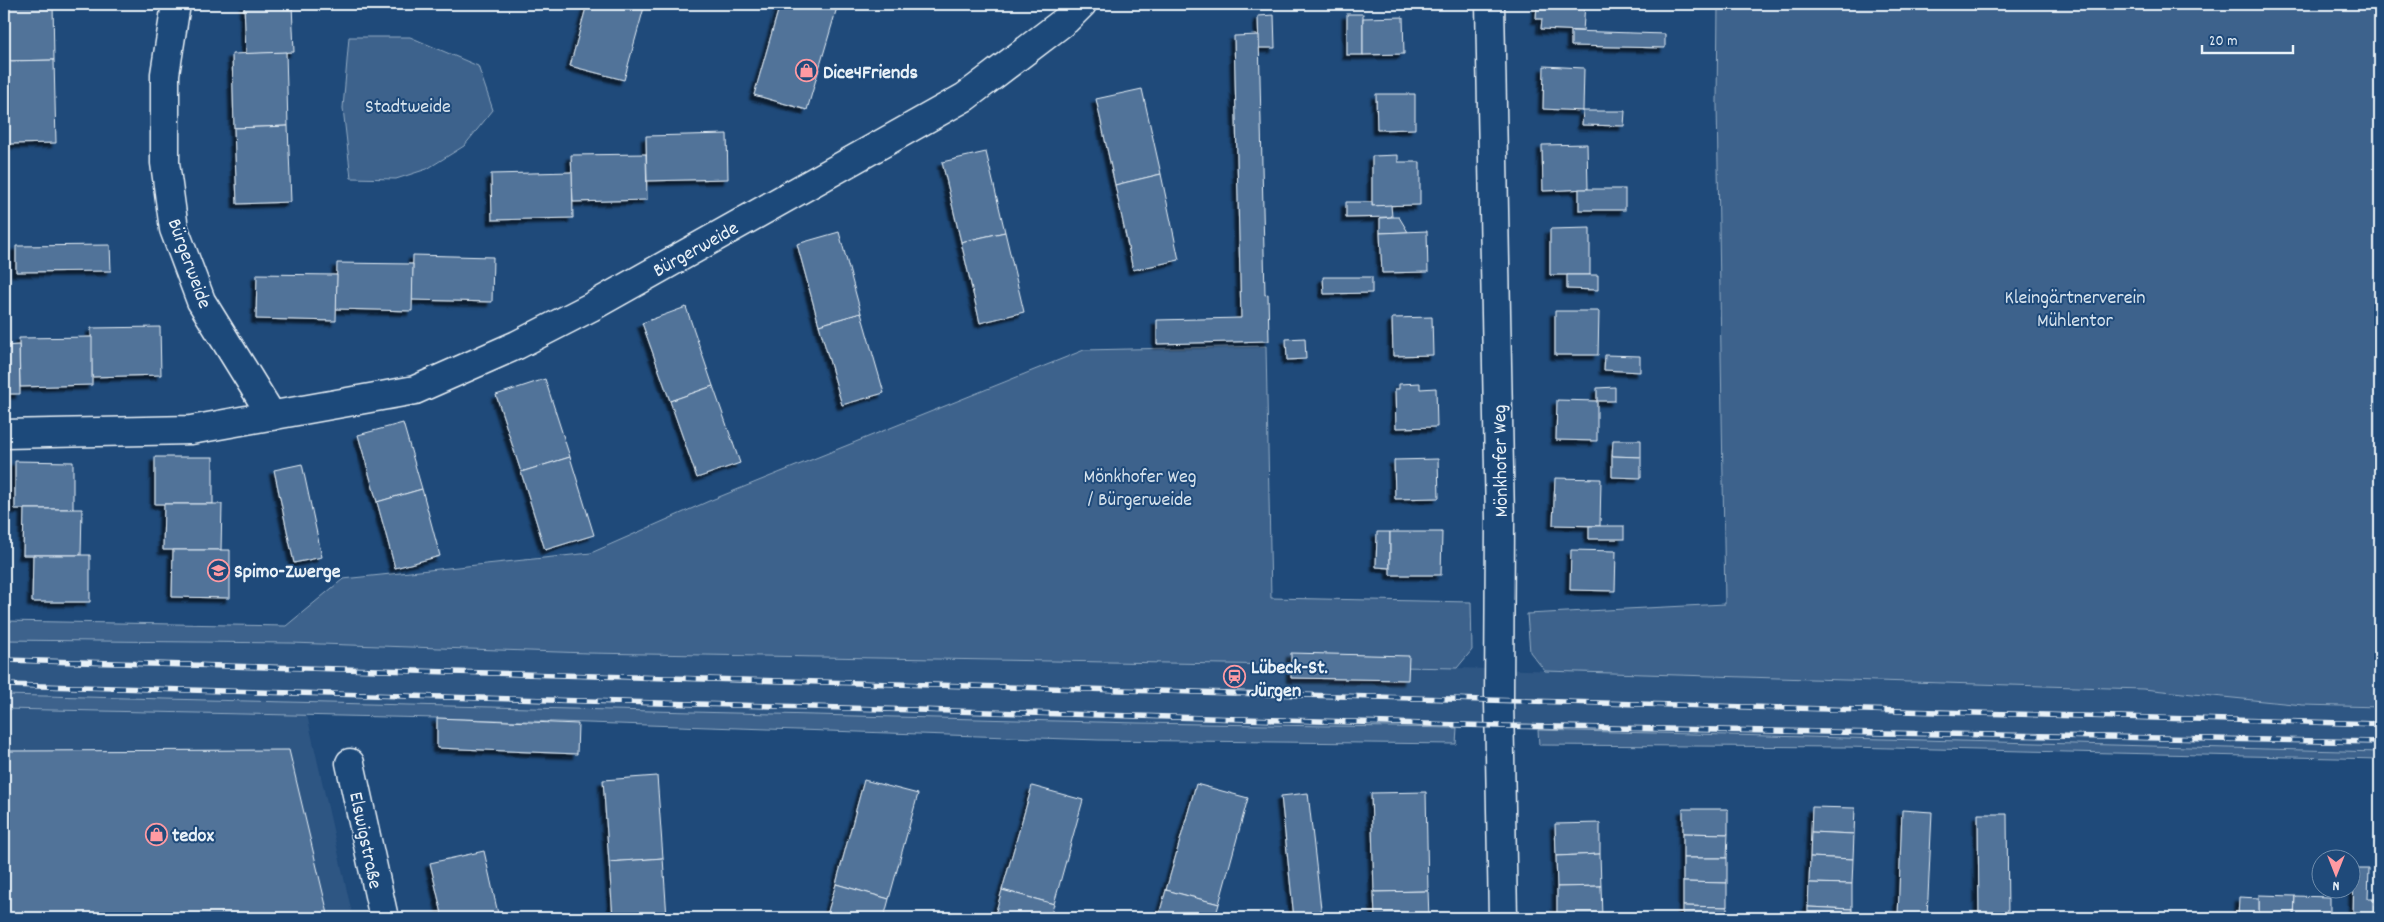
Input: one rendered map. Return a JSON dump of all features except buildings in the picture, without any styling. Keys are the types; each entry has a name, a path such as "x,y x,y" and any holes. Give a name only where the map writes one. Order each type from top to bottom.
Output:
{"street":[{"name":"Bürgerweide","path":"176,4 165,74 165,163 174,229 202,301 272,416"},
{"name":"Bürgerweide","path":"4,434 191,430 415,390 517,345 591,307 965,97 1066,20 1082,4"},
{"name":"Mönkhofer Weg","path":"1490,4 1500,520 1499,691 1503,918"},
{"name":"Elswigstraße","path":"350,763 384,918"}],"shaded area":[{"path":"4,640 291,643 588,653 1457,668 2143,689 2303,705 2380,707 2380,752 1457,728 1138,723 4,695"},
{"name":"tedox","path":"4,709 307,715 353,918 4,918"}],"green space":[{"name":"Kleingärtnerverein Mühlentor","path":"1718,4 2380,4 2380,707 2303,705 2143,689 1545,671 1530,652 1527,614 1725,604 1717,103"},
{"name":"Stadtweide","path":"349,37 410,37 478,66 493,110 464,146 427,169 396,179 351,178 343,108"},
{"name":"Mönkhofer Weg / Bürgerweide","path":"1266,346 1271,598 1471,602 1472,650 1457,668 588,653 291,643 4,640 4,621 286,626 343,579 591,553 709,501 1084,350"},
{"path":"4,695 1138,723 1457,728 1456,744 1099,740 437,718 4,709"},
{"path":"1538,730 2380,752 2380,759 1846,747 1539,745"}],"railway":[{"path":"4,660 2380,724"},
{"path":"4,685 1499,726 2380,742"}],"place":[{"name":"Dice4Friends","path":"807,71"},
{"name":"Spimo-Zwerge","path":"218,570"},
{"name":"Lübeck-St. Jürgen","path":"1235,677"},
{"name":"tedox","path":"156,834"}]}
